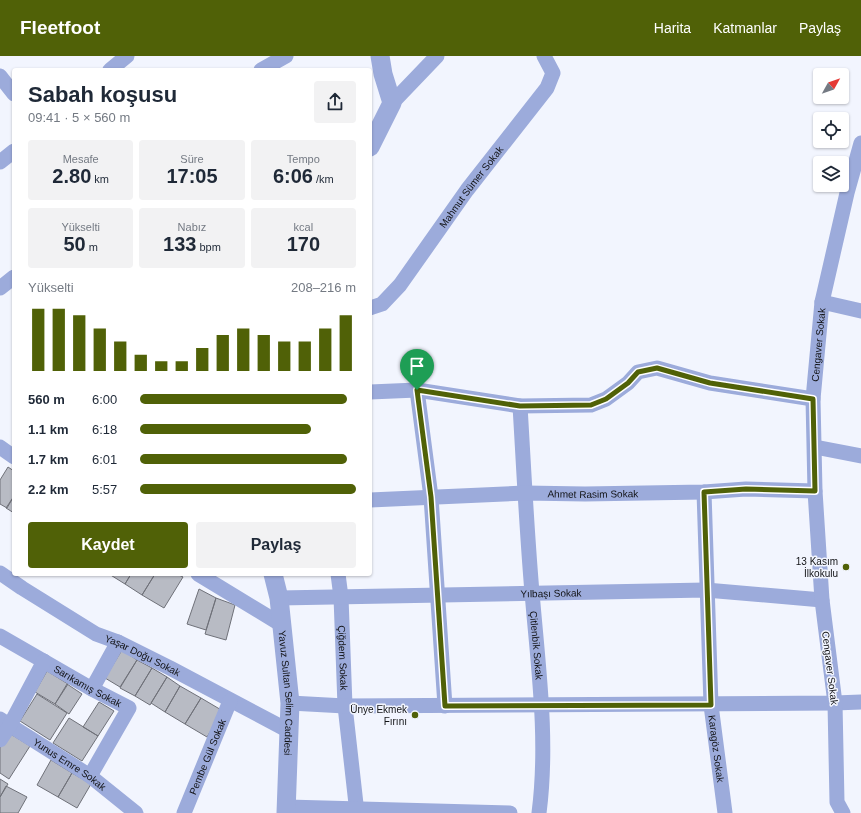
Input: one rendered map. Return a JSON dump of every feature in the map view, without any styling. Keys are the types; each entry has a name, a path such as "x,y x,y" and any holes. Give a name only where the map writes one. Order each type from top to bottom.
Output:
{"street":[{"path":"265,68 286,56"},
{"path":"372,143 392,103 437,56"},
{"name":"Mahmut Sümer Sokak","path":"372,307 382,304 400,285 467,190 547,88 553,73 544,56"},
{"path":"378,68 392,103"},
{"path":"0,76 12,91"},
{"name":"Cengaver Sokak","path":"843,813 837,802 835,704 822,600 815,491 813,399 822,302 854,194 861,143"},
{"path":"0,162 12,153"},
{"path":"0,288 12,279"},
{"path":"822,302 861,311"},
{"path":"372,392 417,390 520,406 591,405 606,399 628,383 638,372 657,368 710,383 813,399"},
{"path":"417,390 431,497 445,706"},
{"name":"Çitlenbik Sokak","path":"520,406 532,594 542,706 543,785 539,813"},
{"path":"0,447 12,456"},
{"path":"815,447 861,456"},
{"name":"Ahmet Rasim Sokak","path":"372,500 525,493 585,494 704,492 746,489 815,491"},
{"name":"Karagöz Sokak","path":"704,492 706,590 711,705 725,813"},
{"name":"Yaşar Doğu Sokak","path":"0,573 96,634 118,642 290,731"},
{"path":"201,576 282,625"},
{"name":"Yavuz Sultan Selim Caddesi","path":"274,576 279,598 290,703 286,810"},
{"name":"Çiğdem Sokak","path":"338,576 341,597 345,706 356,811"},
{"name":"Yılbaşı Sokak","path":"279,598 706,590 822,600"},
{"name":"Sarıkamış Sokak","path":"0,636 128,708 90,776"},
{"path":"92,689 118,642"},
{"path":"0,740 5,722 44,661"},
{"name":"Pembe Gül Sokak","path":"184,813 230,701"},
{"path":"290,703 345,706 542,706 835,704 861,702"},
{"name":"Yunus Emre Sokak","path":"5,722 90,776 136,813"},
{"path":"286,810 510,813"}],"building":[{"path":"8,467 12,470 12,499 7,508 0,504 0,480"},
{"path":"12,499 12,512 6,508"},
{"path":"112,576 130,576 125,584"},
{"path":"130,576 154,576 142,595 125,584"},
{"path":"154,576 183,577 164,608 142,595"},
{"path":"199,589 216,598 206,630 187,624"},
{"path":"216,598 235,605 226,640 205,634"},
{"path":"122,650 137,660 120,687 105,678"},
{"path":"137,660 152,668 135,696 120,688"},
{"path":"152,668 167,677 150,705 135,696"},
{"path":"47,671 68,684 55,704 35,692"},
{"path":"167,677 180,686 165,712 151,703"},
{"path":"67,684 82,694 69,714 55,704"},
{"path":"180,686 201,698 185,724 165,712"},
{"path":"37,694 67,713 50,740 20,721"},
{"path":"201,698 223,711 207,737 185,724"},
{"path":"99,702 114,711 98,736 83,727"},
{"path":"69,718 98,736 82,761 53,743"},
{"path":"9,733 30,746 9,779 0,773 0,748"},
{"path":"51,760 72,773 58,797 37,785"},
{"path":"72,773 91,784 77,808 58,797"},
{"path":"0,779 8,784 0,797"},
{"path":"6,786 27,797 18,813 0,813 0,797"}],"place":[{"name":"13 Kasım İlkokulu","path":"846,567"},
{"name":"Ünye Ekmek Fırını","path":"415,715"}],"route":[{"path":"657,368 710,383 813,399 815,491 746,489 704,492 706,590 711,705 445,706 431,497 417,390 520,406 591,405 606,399 628,383 638,372 657,368"}]}
